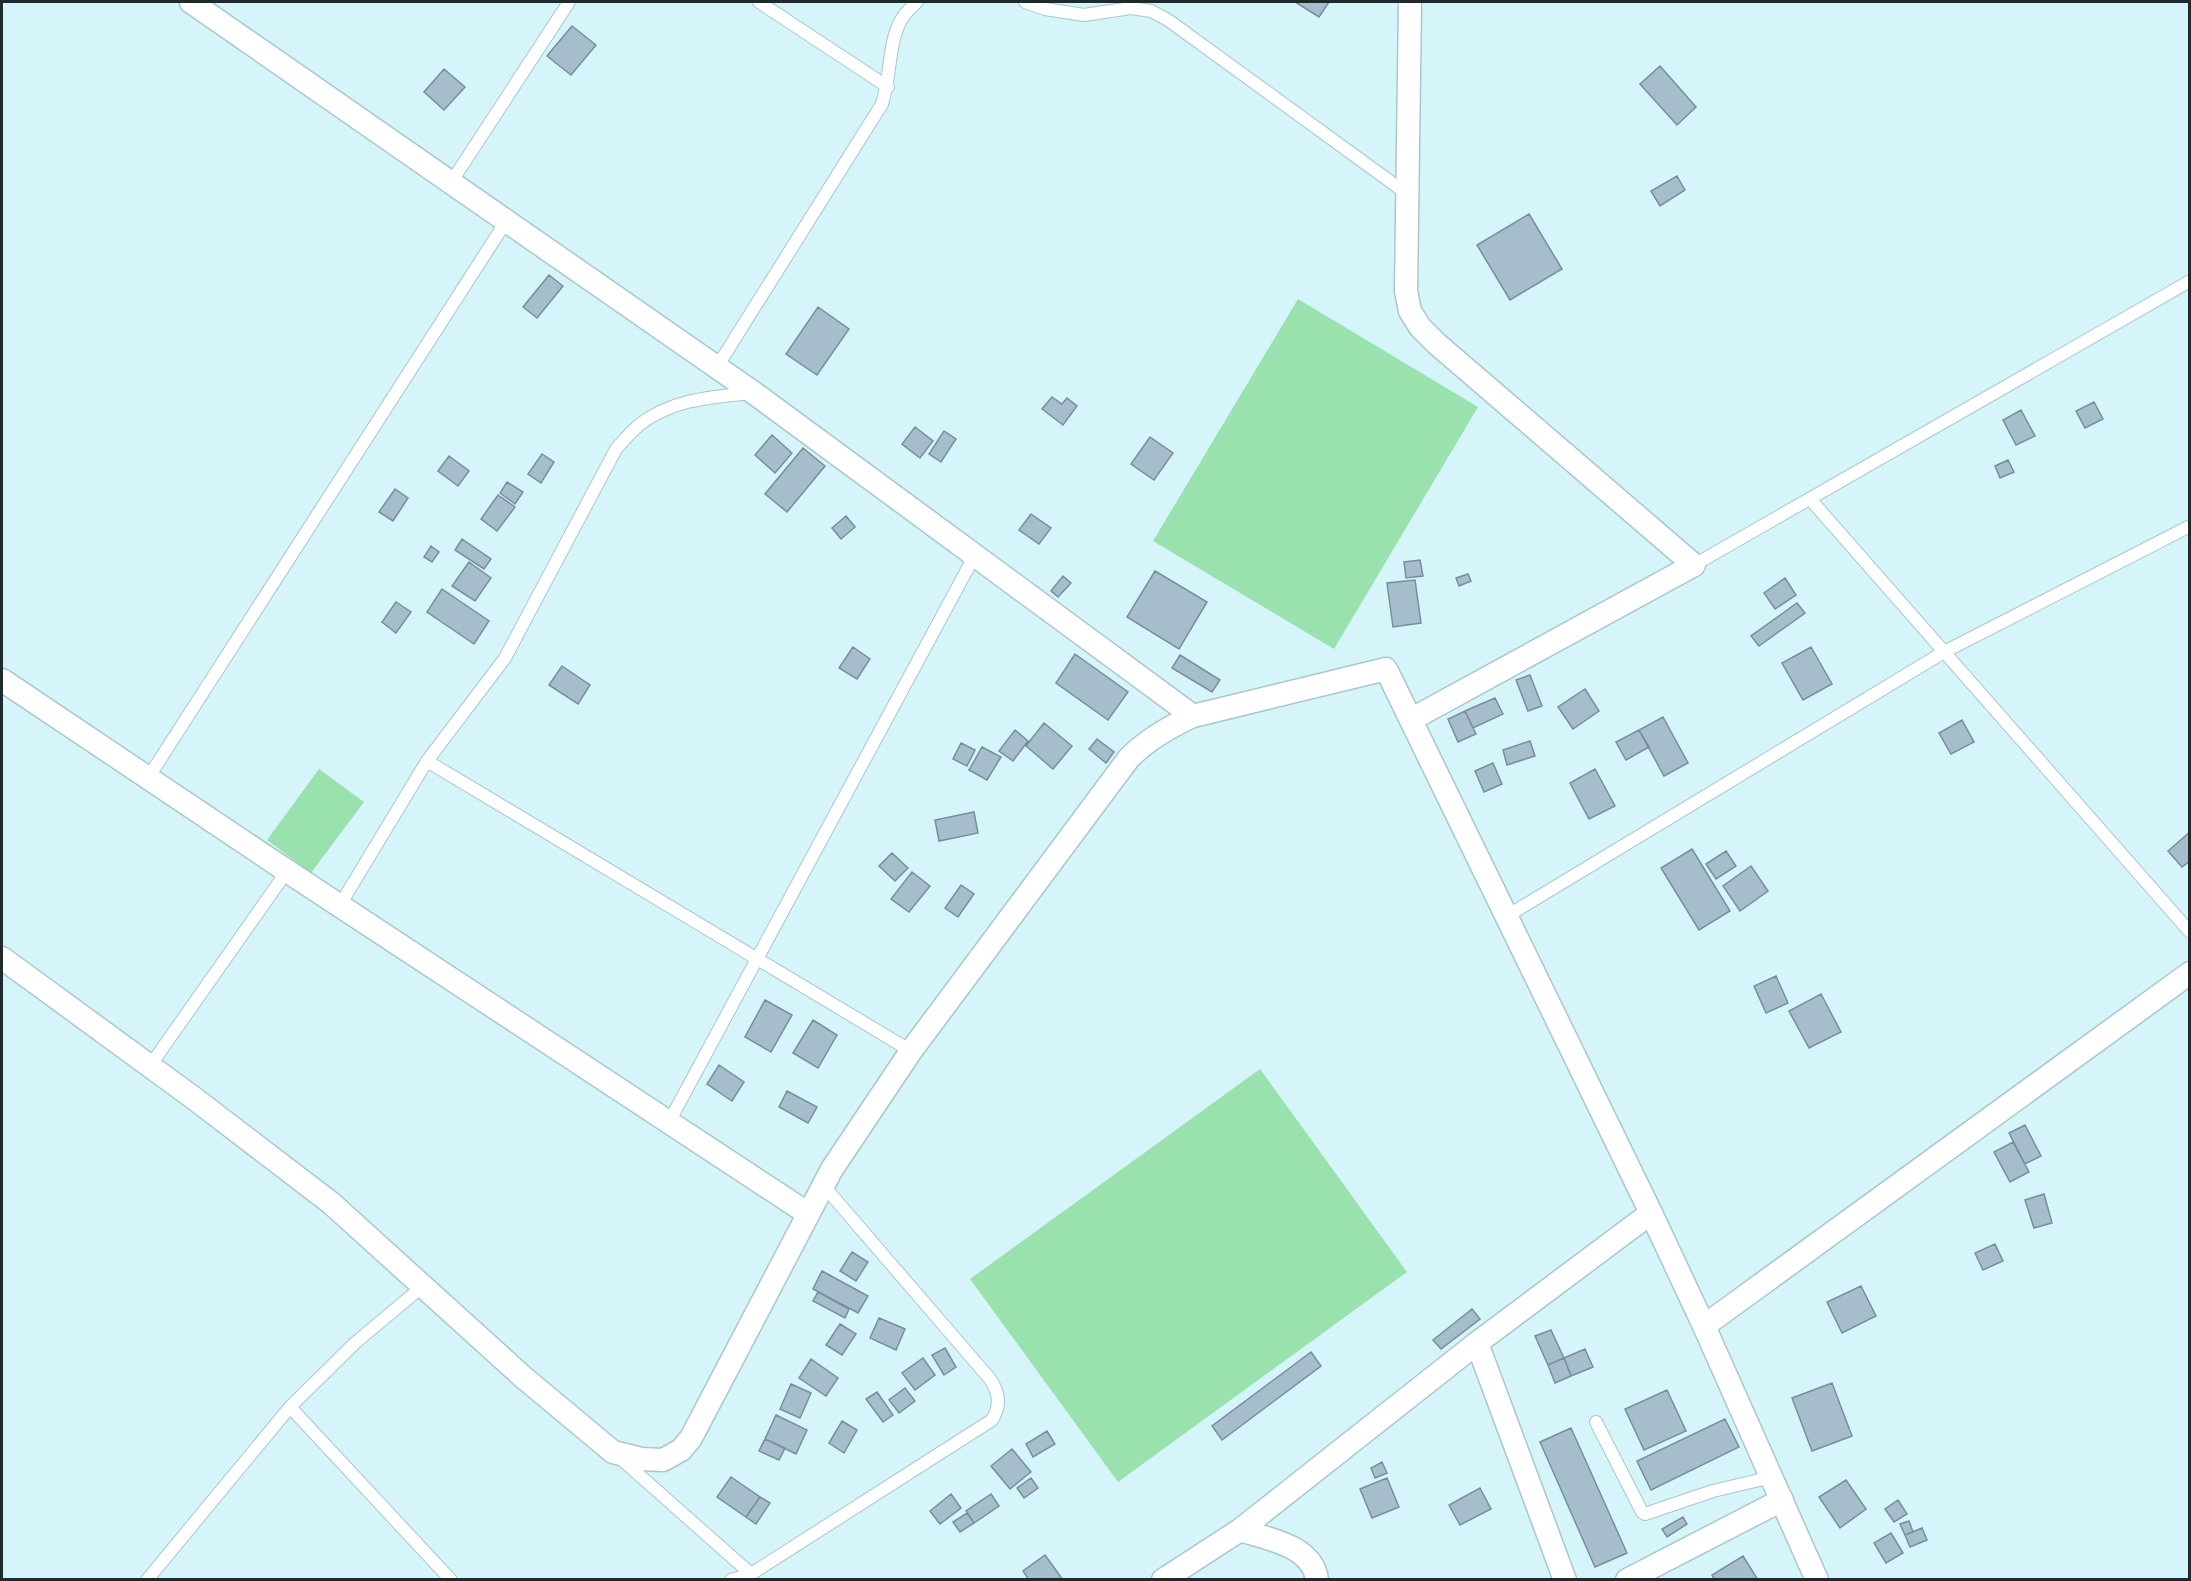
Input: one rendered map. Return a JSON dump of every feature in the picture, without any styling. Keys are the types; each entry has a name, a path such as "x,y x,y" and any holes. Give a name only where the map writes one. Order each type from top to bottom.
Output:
{"street":[{"path":"191,2 452,181 754,393 1193,716"},
{"path":"1408,3 1406,291 1410,311 1420,327 1437,344 1694,565 1412,719"},
{"path":"2,958 331,1203 523,1377 613,1452 641,1459 663,1460 681,1450 691,1438 832,1168 911,1051 1129,758 1145,742 1193,716 1386,669 1651,1213 1772,1477 1816,1580"},
{"path":"2,680 287,871 807,1213"},
{"path":"1704,1326 2190,973"},
{"path":"1162,1580 1240,1530 1477,1343 1651,1213"},
{"path":"1477,1343 1565,1580"},
{"path":"1627,1580 1782,1500"},
{"path":"1240,1530 1298,1550 1310,1561 1317,1580"}],"lane":[{"path":"452,181 569,2"},
{"path":"759,2 888,87"},
{"path":"717,367 882,104 888,87 896,30 906,12 917,2"},
{"path":"1025,2 1045,9 1084,15 1131,9 1151,11 1168,20 1406,193"},
{"path":"148,778 507,220"},
{"path":"1694,565 2190,282"},
{"path":"340,905 427,761 505,658 616,449 639,425 668,408 703,398 754,393"},
{"path":"1810,499 2190,932"},
{"path":"1507,916 1944,652 2190,526"},
{"path":"669,1122 975,555"},
{"path":"427,761 911,1051"},
{"path":"150,1066 287,871"},
{"path":"731,1580 751,1574 992,1420 998,1408 996,1389 990,1379 823,1185"},
{"path":"147,1580 290,1407 355,1343 423,1286"},
{"path":"290,1407 451,1580"},
{"path":"1596,1422 1645,1514 1713,1491 1772,1477"},
{"path":"613,1452 751,1574"}],"green space":[{"path":"1298,299 1478,407 1334,649 1153,541"},
{"path":"319,769 364,802 311,873 267,840"},
{"path":"1260,1069 1407,1272 1118,1482 970,1279"}],"building":[{"path":"1295,2 1329,2 1319,17"},
{"path":"572,26 596,45 571,75 547,56"},
{"path":"1660,66 1696,107 1677,125 1640,84"},
{"path":"444,69 465,87 444,110 424,92"},
{"path":"1677,176 1685,190 1660,206 1651,191"},
{"path":"1529,214 1562,269 1510,300 1477,245"},
{"path":"549,275 563,286 537,318 523,307"},
{"path":"818,307 849,329 817,375 786,354"},
{"path":"1052,397 1062,404 1067,398 1077,406 1063,425 1042,409"},
{"path":"2094,402 2103,419 2085,428 2076,411"},
{"path":"2021,410 2035,436 2016,445 2003,420"},
{"path":"915,427 933,441 920,458 902,444"},
{"path":"944,431 956,439 941,462 929,454"},
{"path":"772,435 792,453 775,473 755,455"},
{"path":"1150,437 1173,453 1154,480 1131,464"},
{"path":"803,448 825,466 787,512 765,494"},
{"path":"542,454 554,462 541,483 528,474"},
{"path":"449,456 469,471 458,486 438,471"},
{"path":"2008,460 2014,472 2000,478 1995,466"},
{"path":"507,482 523,492 515,504 500,493"},
{"path":"395,489 408,498 393,521 379,512"},
{"path":"498,495 515,507 497,531 481,519"},
{"path":"1031,514 1051,528 1039,544 1019,530"},
{"path":"846,516 855,527 841,539 832,528"},
{"path":"462,539 491,559 484,569 455,550"},
{"path":"431,546 439,552 432,562 424,557"},
{"path":"1420,560 1423,576 1406,578 1404,562"},
{"path":"469,562 491,578 475,601 452,586"},
{"path":"1155,571 1207,602 1179,649 1127,617"},
{"path":"1468,574 1471,581 1459,586 1456,578"},
{"path":"1063,576 1071,583 1058,597 1051,591"},
{"path":"1785,578 1796,595 1775,609 1764,593"},
{"path":"1415,580 1421,623 1393,627 1387,583"},
{"path":"442,589 489,621 474,644 427,612"},
{"path":"396,602 411,612 396,633 382,622"},
{"path":"1797,603 1805,613 1759,646 1751,636"},
{"path":"853,647 870,659 857,679 839,668"},
{"path":"1811,647 1832,684 1803,700 1782,663"},
{"path":"1075,654 1128,692 1108,720 1056,683"},
{"path":"1180,655 1220,680 1212,692 1172,668"},
{"path":"562,666 590,685 578,704 549,685"},
{"path":"1530,675 1542,706 1528,711 1516,680"},
{"path":"1585,689 1599,711 1573,729 1558,707"},
{"path":"1495,698 1503,714 1473,728 1465,711"},
{"path":"1465,711 1476,734 1458,742 1448,719"},
{"path":"1663,717 1688,763 1664,776 1639,730"},
{"path":"1962,720 1974,742 1951,754 1939,733"},
{"path":"1044,723 1072,746 1053,769 1026,746"},
{"path":"1015,730 1028,741 1013,761 999,751"},
{"path":"1639,730 1649,747 1626,760 1616,742"},
{"path":"1097,739 1114,752 1106,763 1089,749"},
{"path":"1530,741 1535,756 1507,765 1503,750"},
{"path":"961,743 975,750 967,766 953,759"},
{"path":"982,747 1001,757 987,780 969,770"},
{"path":"1493,763 1502,784 1484,792 1475,771"},
{"path":"1595,769 1615,806 1589,819 1570,783"},
{"path":"974,812 978,833 939,841 935,820"},
{"path":"2190,832 2190,861 2182,867 2168,851"},
{"path":"1692,849 1730,911 1699,930 1661,868"},
{"path":"1726,851 1736,866 1716,879 1706,864"},
{"path":"892,853 908,868 895,881 879,866"},
{"path":"1751,866 1768,891 1740,911 1723,886"},
{"path":"912,872 930,886 909,912 891,899"},
{"path":"961,885 974,894 958,917 945,908"},
{"path":"1776,976 1788,1003 1766,1013 1754,986"},
{"path":"1821,994 1841,1032 1809,1048 1789,1011"},
{"path":"765,1000 792,1015 771,1052 745,1037"},
{"path":"813,1020 837,1035 818,1068 793,1053"},
{"path":"719,1065 744,1082 732,1101 707,1084"},
{"path":"787,1091 817,1107 808,1123 779,1107"},
{"path":"2025,1125 2041,1156 2025,1164 2009,1133"},
{"path":"2013,1142 2029,1172 2010,1182 1994,1152"},
{"path":"2044,1194 2052,1223 2034,1228 2025,1200"},
{"path":"1995,1244 2003,1261 1983,1270 1975,1253"},
{"path":"852,1252 868,1262 856,1281 840,1271"},
{"path":"822,1271 868,1296 858,1313 813,1289"},
{"path":"1861,1286 1876,1316 1842,1333 1827,1302"},
{"path":"818,1292 849,1309 845,1318 813,1301"},
{"path":"1472,1309 1480,1319 1441,1349 1433,1340"},
{"path":"879,1318 905,1329 896,1350 870,1338"},
{"path":"840,1324 856,1334 842,1355 826,1345"},
{"path":"1551,1330 1564,1358 1548,1365 1535,1336"},
{"path":"945,1348 956,1367 944,1375 932,1355"},
{"path":"1585,1349 1593,1367 1571,1376 1564,1358"},
{"path":"1311,1352 1321,1366 1222,1440 1212,1426"},
{"path":"923,1358 935,1375 915,1390 902,1373"},
{"path":"1564,1358 1571,1376 1555,1383 1548,1365"},
{"path":"811,1359 838,1378 826,1396 799,1378"},
{"path":"1832,1383 1852,1436 1812,1451 1792,1398"},
{"path":"791,1384 811,1393 800,1418 780,1409"},
{"path":"905,1388 915,1401 899,1413 889,1400"},
{"path":"1667,1390 1686,1431 1644,1450 1625,1409"},
{"path":"877,1392 893,1415 883,1422 866,1399"},
{"path":"776,1415 807,1430 796,1454 765,1439"},
{"path":"1725,1419 1739,1447 1651,1490 1637,1461"},
{"path":"842,1421 857,1430 844,1453 829,1443"},
{"path":"1571,1428 1627,1553 1595,1567 1540,1442"},
{"path":"1047,1431 1055,1444 1033,1457 1026,1444"},
{"path":"765,1439 785,1448 779,1460 759,1451"},
{"path":"1012,1449 1031,1472 1010,1489 991,1466"},
{"path":"1382,1462 1387,1473 1375,1478 1371,1468"},
{"path":"731,1477 760,1497 746,1517 717,1497"},
{"path":"1031,1478 1038,1488 1024,1498 1017,1488"},
{"path":"1387,1478 1399,1507 1372,1518 1360,1489"},
{"path":"1846,1480 1866,1509 1840,1528 1819,1497"},
{"path":"1480,1488 1491,1509 1460,1525 1449,1505"},
{"path":"951,1494 961,1508 940,1524 930,1511"},
{"path":"991,1494 999,1506 974,1523 966,1511"},
{"path":"760,1497 770,1503 756,1524 746,1517"},
{"path":"1898,1500 1907,1514 1894,1522 1885,1509"},
{"path":"967,1513 974,1523 960,1532 953,1522"},
{"path":"1683,1517 1687,1524 1667,1537 1662,1529"},
{"path":"1909,1521 1913,1532 1905,1535 1900,1524"},
{"path":"1922,1528 1927,1540 1910,1547 1905,1535"},
{"path":"1891,1533 1903,1553 1886,1563 1874,1543"},
{"path":"1045,1555 1063,1580 1029,1580 1023,1571"},
{"path":"1743,1556 1758,1580 1715,1580 1712,1575"}]}
